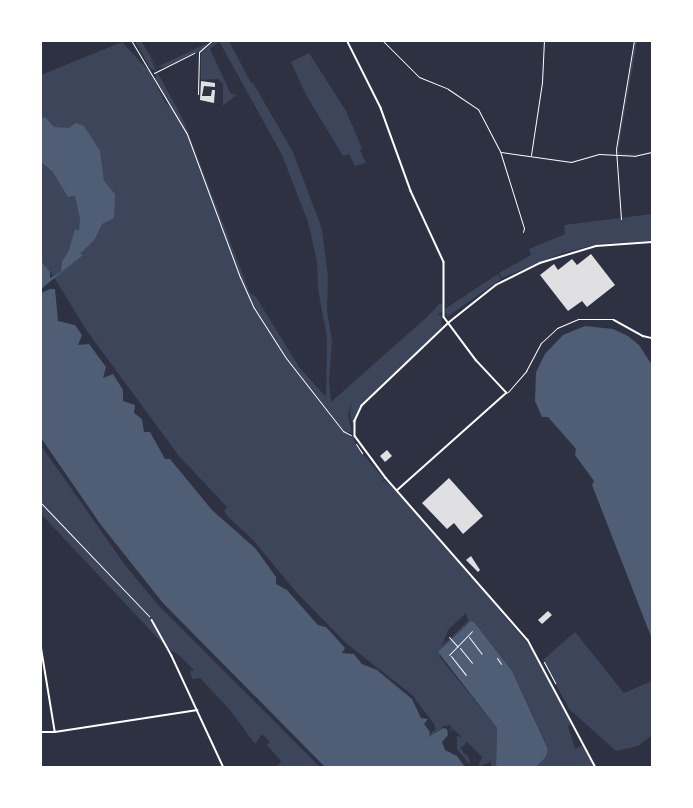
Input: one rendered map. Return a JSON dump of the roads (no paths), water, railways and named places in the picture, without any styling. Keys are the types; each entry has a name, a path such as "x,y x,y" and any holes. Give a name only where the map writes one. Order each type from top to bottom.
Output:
{"street":[{"path":"347,40 381,108 408,184 444,262 444,315 475,359 507,393 398,490"},
{"path":"596,768 541,659 528,640 358,444 355,421 362,406 448,323 496,285 540,262 596,246 652,242"},
{"path":"614,320 643,336 652,338"},
{"path":"152,620 198,709 224,768"},
{"path":"40,639 55,732"},
{"path":"40,732 55,732 198,709"}],"lane":[{"path":"194,53 199,52 213,40"},
{"path":"198,93 199,52"},
{"path":"507,393 526,371 541,343 557,328 585,318 614,320"}]}
